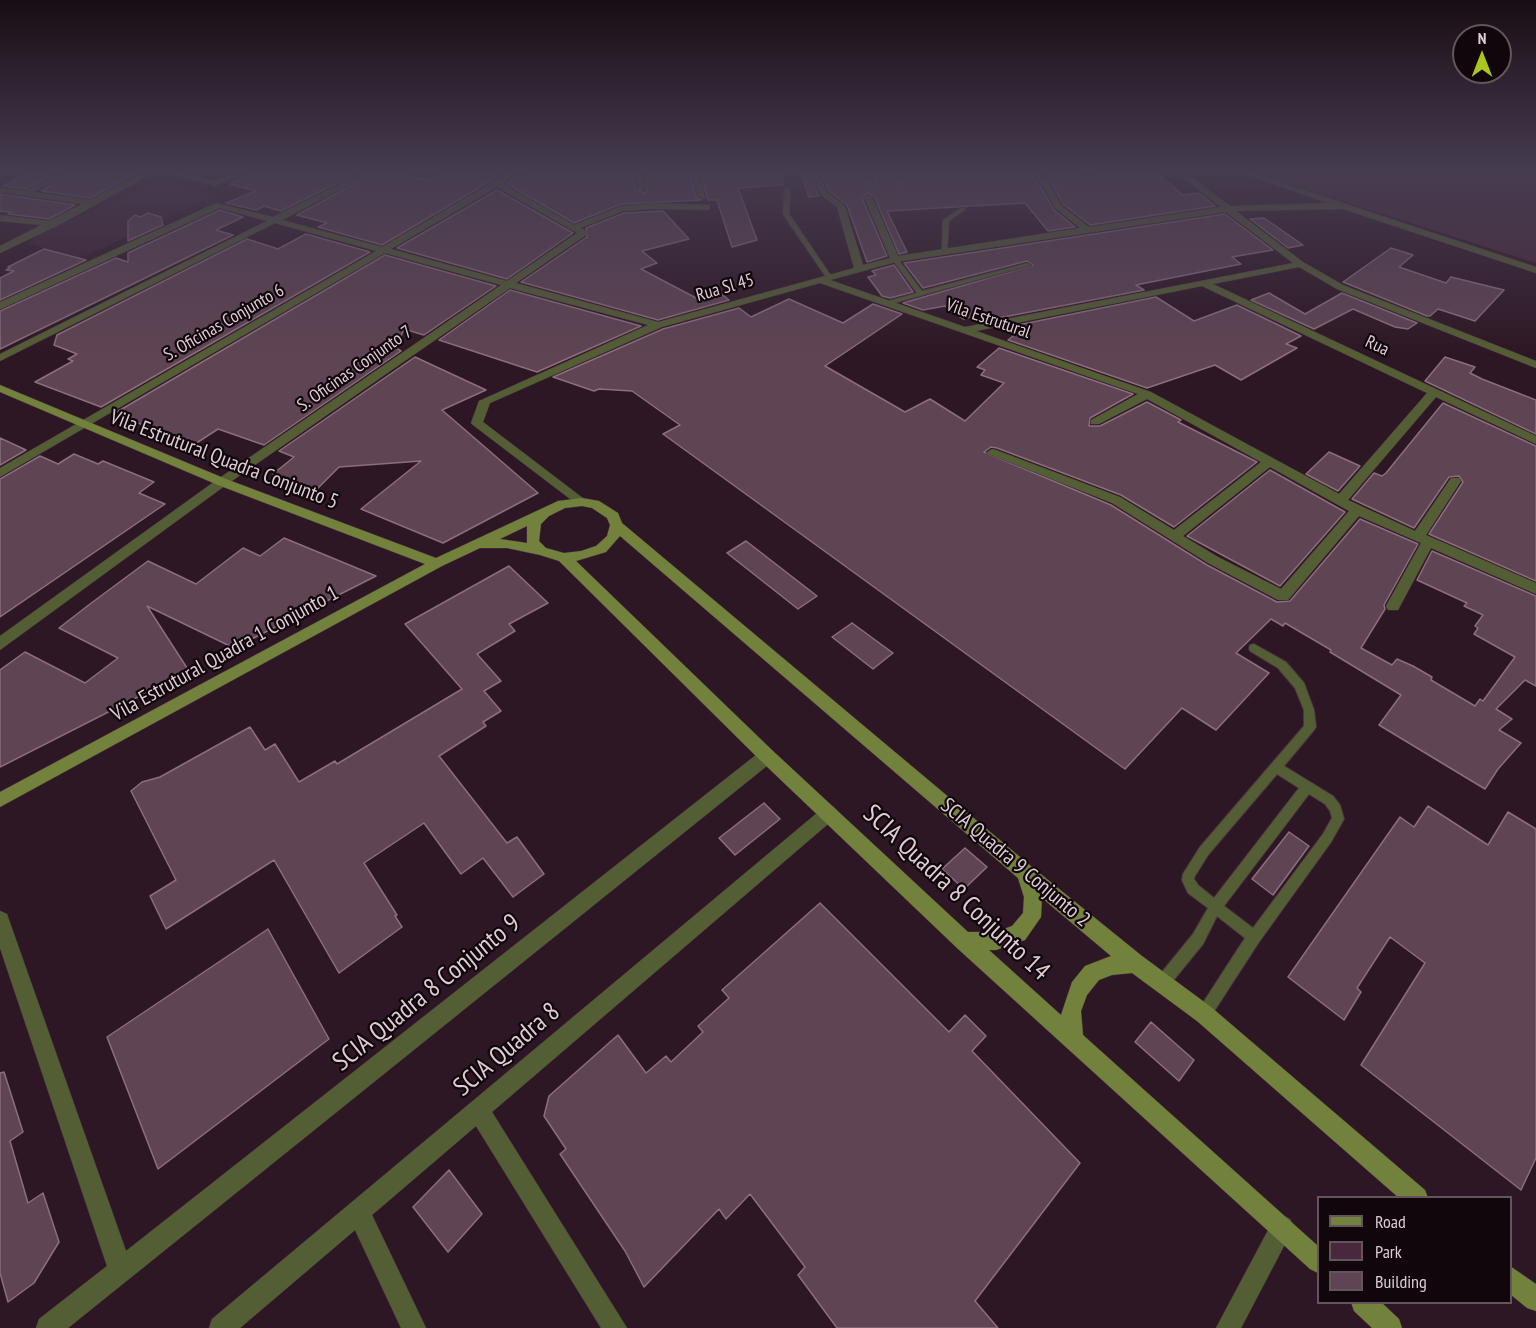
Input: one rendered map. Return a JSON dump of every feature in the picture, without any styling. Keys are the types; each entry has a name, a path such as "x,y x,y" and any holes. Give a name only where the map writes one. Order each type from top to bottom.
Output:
{"street":[{"path":"1,249 38,232"},
{"path":"0,306 161,232"},
{"path":"0,358 251,232"},
{"path":"318,232 658,325"},
{"name":"S. Oficinas Conjunto 6","path":"0,473 414,232"},
{"name":"S. Oficinas Conjunto 7","path":"0,644 222,482 582,232"},
{"path":"848,232 859,269"},
{"path":"883,232 895,259"},
{"name":"Rua Sl 45","path":"582,502 477,423 485,401 658,325 895,259 1074,232"},
{"path":"1257,232 1300,264 1340,287 1536,365"},
{"path":"1422,232 1536,270"},
{"path":"964,330 1300,264"},
{"name":"Vila Estrutural","path":"823,278 887,303 1147,394 1357,510 1536,589"},
{"name":"Rua","path":"1203,283 1536,440"},
{"name":"Vila Estrutural Quadra Conjunto 5","path":"0,388 222,482 437,563"},
{"path":"1340,501 1434,392"},
{"path":"1095,422 1147,394"},
{"path":"993,453 1116,500 1213,560 1283,596 1357,510"},
{"path":"1174,536 1268,462"},
{"path":"1393,606 1423,539 1455,481"},
{"path":"472,547 507,543 564,558 583,556 601,549 613,538 616,525 613,516 606,509 582,502 562,504 544,513 535,522 532,532 533,542 541,551"},
{"name":"Vila Estrutural Quadra 1 Conjunto 1","path":"0,800 437,563 544,513"},
{"name":"SCIA Quadra 9 Conjunto 2","path":"616,525 1134,963 1204,1014 1416,1196"},
{"name":"SCIA Quadra 8 Conjunto 14","path":"564,558 767,756 964,941 1317,1260"},
{"name":"SCIA Quadra 8 Conjunto 9","path":"48,1328 767,756"},
{"name":"SCIA Quadra 8","path":"221,1328 829,813"},
{"path":"964,941 996,941 1018,933 1032,917 1033,897 1026,873"},
{"path":"0,920 121,1271"},
{"path":"1072,1041 1071,1011 1079,989 1092,974 1112,965 1134,963"},
{"path":"479,1110 615,1328"},
{"path":"358,1212 414,1328"},
{"path":"1228,1328 1282,1227"},
{"path":"1512,1280 1536,1299"},
{"path":"1365,1304 1390,1328"}],"lane":[{"path":"798,232 822,270 823,278"},
{"path":"944,251 945,232"},
{"path":"895,259 921,294"},
{"path":"887,303 1028,266"},
{"path":"1254,648 1282,664 1300,686 1309,710 1310,727 1189,873 1188,880 1193,889 1254,937"},
{"path":"1204,1014 1254,937 1327,838 1338,819 1336,809 1329,800 1276,767"},
{"path":"1163,982 1198,939 1216,906 1307,787"}],"shaded area":[{"path":"42,232 137,232 79,259 28,243"}],"green space":[{"path":"1439,232 1536,232 1536,263"}],"building":[{"path":"128,232 148,232 128,241"},
{"path":"173,232 223,232 233,235 0,349 0,311 116,258 128,262 128,253"},
{"path":"336,232 404,232 382,245"},
{"path":"425,232 573,233 507,279 397,248"},
{"path":"586,232 682,232 689,239 642,251 657,263 641,269 698,299 718,291 729,300 658,320 521,282 587,237"},
{"path":"727,232 754,232 757,240 732,247"},
{"path":"856,232 877,232 887,256 867,262"},
{"path":"890,232 897,232 907,252 899,254"},
{"path":"1107,232 1249,232 1273,250 1232,257 1241,264 1136,285 1144,290 983,321 971,317 963,319 945,306 923,310 903,303 1033,265 1027,261 923,288 904,263"},
{"path":"1267,232 1284,232 1303,245 1288,248"},
{"path":"306,234 370,252 101,407 35,382 73,361 68,359 77,354 54,345 57,335 247,239 278,249"},
{"path":"1391,248 1413,255 1399,267 1446,283 1451,277 1504,290 1475,321 1438,309 1427,316 1343,282"},
{"path":"44,249 86,260 0,300 0,278 14,271 6,270 10,268 8,267"},
{"path":"385,255 496,286 424,335 404,329 396,348 401,351 264,445 218,429 192,446 115,413"},
{"path":"894,265 913,292 890,298 882,296 868,277 876,275 872,271"},
{"path":"510,290 641,326 537,372 439,340"},
{"path":"1269,293 1305,314 1342,293 1417,323 1408,329 1395,327 1353,309 1314,329 1251,300"},
{"path":"1156,297 1194,321 1237,305 1301,336 1286,344 1297,348 1241,380 1215,365 1147,388 1008,340 1017,333 1003,328"},
{"path":"789,299 843,323 873,304 902,314 825,366 905,412 930,399 965,421 1004,383 981,375 985,370 977,367 999,348 1133,394 1090,418 1089,426 1100,426 1147,402 1181,420 1178,422 1257,462 1174,527 1121,495 997,448 991,447 984,452 1111,505 1207,565 1277,602 1290,601 1360,519 1418,544 1384,605 1385,609 1361,648 1392,665 1397,659 1413,666 1432,677 1431,680 1475,706 1480,699 1483,701 1515,657 1474,634 1478,628 1475,626 1483,615 1464,606 1467,603 1417,580 1432,551 1536,596 1536,686 1525,680 1496,709 1512,719 1499,730 1521,743 1498,769 1485,789 1379,725 1401,695 1285,623 1283,626 1271,619 1236,653 1269,673 1216,730 1182,708 1125,769 663,434 680,425 632,391 599,389 594,391 553,377 663,329 739,308 751,317"},
{"path":"415,357 486,390 442,410 538,493 443,543 361,509 421,461 339,467 315,491 273,474 294,457 279,451"},
{"path":"1445,357 1475,367 1470,373 1482,379 1536,400 1536,434 1425,381"},
{"path":"1443,403 1536,446 1536,581 1429,534 1463,482 1459,476 1449,477 1414,528 1352,499 1374,473 1382,476 1386,473"},
{"path":"0,438 26,450 0,465"},
{"path":"1329,452 1360,466 1338,491 1306,474"},
{"path":"74,454 98,464 103,461 154,482 139,493 165,504 0,617 0,479 40,456 58,464"},
{"path":"1270,470 1345,512 1280,586 1187,536"},
{"path":"284,538 376,576 234,648 147,606 189,671 0,767 0,670 25,652 85,683 118,658 59,628 148,561 196,584 243,548 260,556"},
{"path":"746,541 817,596 798,609 727,553"},
{"path":"509,566 548,603 509,624 515,631 477,654 501,681 484,691 501,711 483,722 486,726 439,756 507,843 517,837 544,874 513,897 483,858 461,874 424,823 364,863 397,915 395,916 402,927 339,973 274,860 166,929 150,896 176,880 131,791 142,782 160,777 250,727 265,750 275,744 299,782 335,761 337,764 462,689 405,624"},
{"path":"852,623 893,653 873,669 832,637"},
{"path":"764,803 780,819 735,855 719,838"},
{"path":"1428,806 1488,845 1508,812 1536,829 1536,1158 1521,1190 1361,1065 1425,963 1390,937 1357,988 1361,992 1344,1020 1288,977 1400,817 1414,827"},
{"path":"1289,832 1309,846 1273,895 1252,879"},
{"path":"965,848 987,867 964,889 942,869"},
{"path":"820,903 949,1032 965,1015 986,1036 972,1051 1080,1163 975,1301 998,1328 837,1328 798,1275 805,1267 750,1194 726,1219 719,1209 644,1287 625,1251 560,1154 566,1149 544,1116 549,1096 618,1035 646,1073 666,1056 671,1062 703,1032 698,1026 729,998 722,990"},
{"path":"268,929 329,1039 158,1169 107,1037"},
{"path":"1151,1022 1194,1060 1179,1081 1135,1042"},
{"path":"4,1072 23,1132 10,1141 28,1203 43,1193 59,1242 34,1283 8,1302 0,1273 0,1073"},
{"path":"449,1170 482,1214 448,1252 413,1207"}]}
